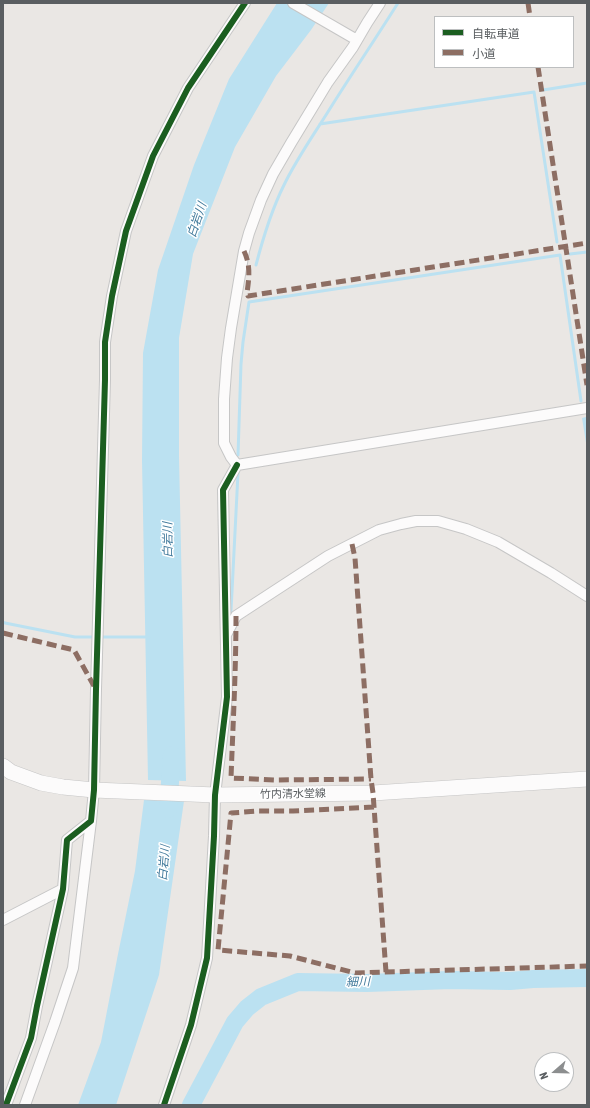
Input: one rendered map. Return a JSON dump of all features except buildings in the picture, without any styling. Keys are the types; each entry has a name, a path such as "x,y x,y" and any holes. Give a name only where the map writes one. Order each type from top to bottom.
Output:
{"main road":[{"name":"竹内清水堂線","path":"3,766 11,772 41,783 63,787 94,790 215,794 373,793 587,779"}],"street":[{"path":"25,1105 73,968 92,821 105,342 112,296 126,231 153,156 188,88 245,3"},
{"path":"293,3 357,40"},
{"path":"237,465 224,443 224,399 231,328 244,252 249,233 276,168 328,82 353,47 380,3"},
{"path":"237,465 587,408"},
{"path":"164,1105 191,1024 207,958 215,794 227,697 223,490 237,465"},
{"path":"226,635 236,616 328,556 379,530 416,521 438,521 466,529 498,542 587,596"},
{"path":"6,1105 31,1038 64,889 67,840 92,821"},
{"path":"3,920 64,889"}],"water":[{"path":"277,3 329,3 311,30 276,76 235,147 193,254 179,338 179,456 186,781 148,780 142,460 143,353 158,270 194,165 229,79"},
{"path":"586,417 587,449 582,418"},
{"path":"144,800 184,801 159,975 116,1105 78,1105 101,1042 135,871"}],"waterway":[{"path":"256,265 271,215 289,175 398,3"},
{"path":"543,90 587,83"},
{"path":"320,124 534,92 557,242"},
{"path":"570,254 587,252"},
{"path":"238,455 241,364 249,302 560,255 581,401"},
{"path":"231,611 238,473"},
{"path":"3,622 75,637 149,637"},
{"name":"白岩川","path":"168,809 172,755"},
{"name":"細川","path":"191,1105 235,1022 247,1008 261,997 298,982 367,983 451,980 510,981 587,978"}],"marked path":[{"path":"528,3 530,16"},
{"path":"538,68 587,385"},
{"path":"244,251 249,267 248,296 587,243"},
{"path":"352,544 355,558 386,972"},
{"path":"236,616 231,778 274,780 371,779"},
{"path":"3,633 74,650 94,686"},
{"path":"374,807 231,813 218,950 290,956 355,973 587,966"}],"cycle path":[{"path":"6,1105 31,1038 63,889 67,840 91,821 94,790 105,342 112,296 126,231 153,156 188,88 245,3"},
{"path":"164,1105 191,1025 207,958 215,795 227,697 223,490 237,465"}]}
